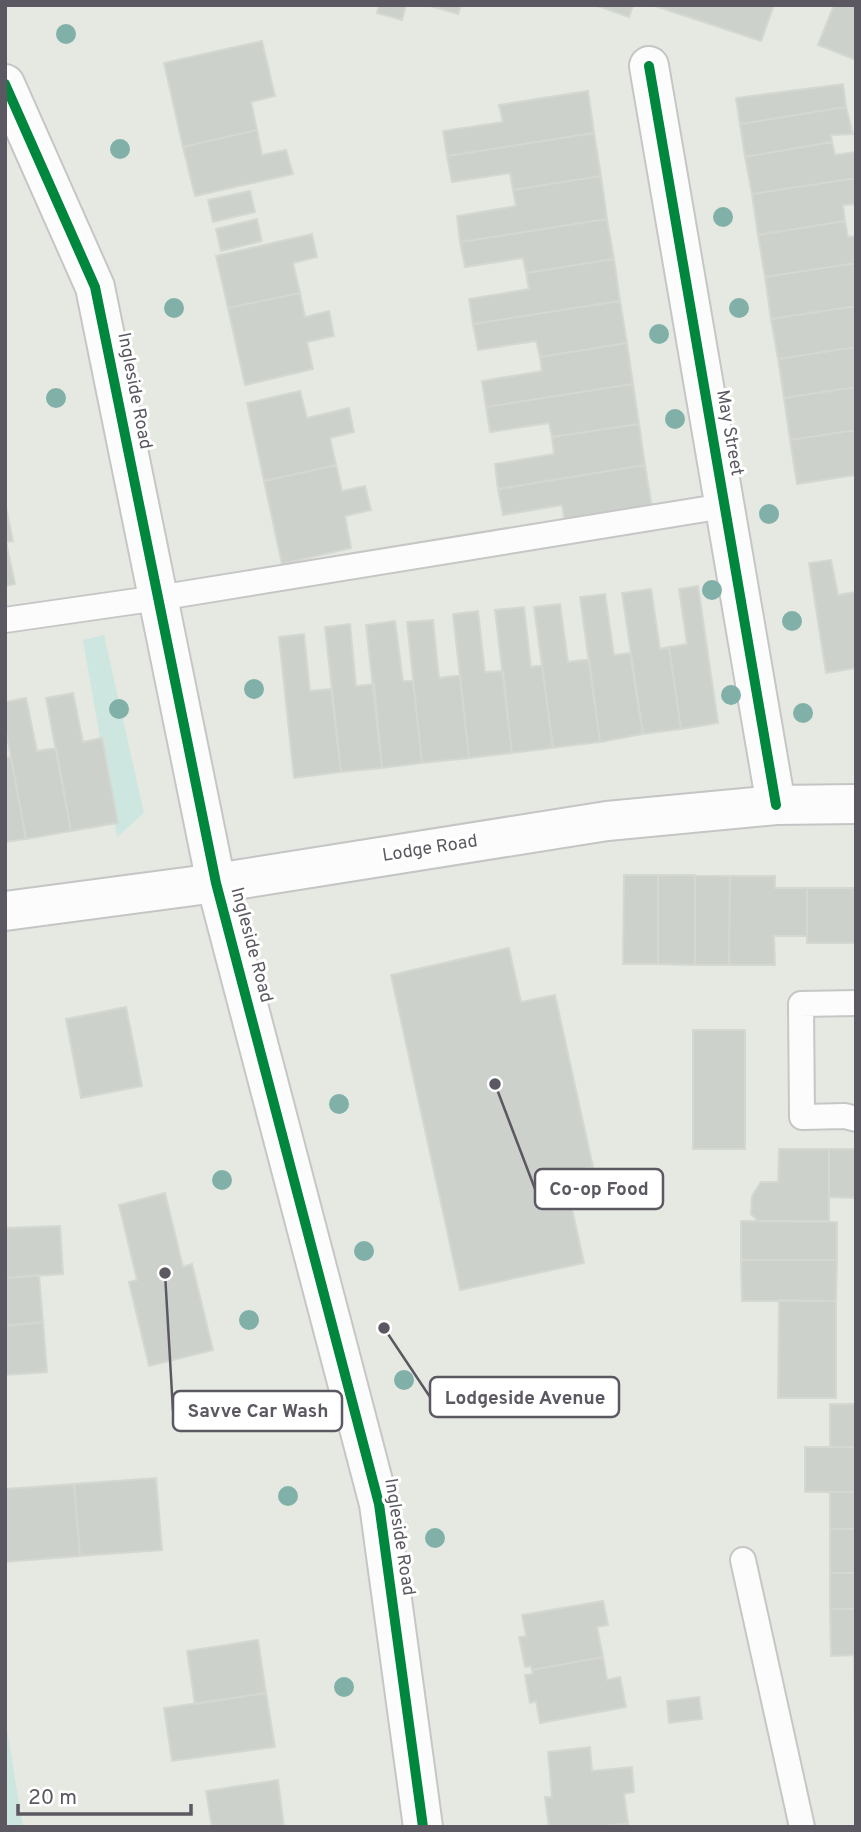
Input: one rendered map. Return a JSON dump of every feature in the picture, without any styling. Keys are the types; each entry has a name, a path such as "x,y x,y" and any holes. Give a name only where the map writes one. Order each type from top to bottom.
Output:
{"street":[{"name":"May Street","path":"649,66 776,805"},
{"name":"Ingleside Road","path":"5,83 95,287 216,883 379,1504 423,1827"},
{"name":"Lodge Road","path":"5,911 216,883 607,821 776,805 856,804"}],"lane":[{"path":"5,620 158,598 724,506"},
{"path":"856,1003 801,1004 801,1017 802,1117 845,1116 856,1119"},
{"path":"743,1560 802,1827"}],"shaded area":[{"path":"104,635 144,813 117,837 83,640"},
{"path":"5,1717 23,1827 5,1827"}],"building":[{"path":"379,5 406,5 402,20 377,13"},
{"path":"427,5 461,5 458,14"},
{"path":"595,5 633,5 629,17"},
{"path":"652,5 774,5 761,41"},
{"path":"834,5 856,5 856,60 818,45"},
{"path":"262,41 275,96 251,102 257,130 183,147 164,63"},
{"path":"843,84 846,107 740,124 736,98"},
{"path":"588,91 594,133 447,156 443,131 503,122 499,105"},
{"path":"846,107 853,134 831,135 832,142 745,157 740,124"},
{"path":"257,130 262,155 286,150 293,174 195,196 183,147"},
{"path":"594,133 601,176 513,190 510,173 452,182 447,156"},
{"path":"832,142 835,155 856,152 856,178 752,194 745,157"},
{"path":"601,176 607,219 460,242 457,216 516,206 513,190"},
{"path":"856,178 856,204 843,205 845,221 758,235 752,194"},
{"path":"250,191 255,212 213,222 208,200"},
{"path":"257,219 262,241 221,251 216,229"},
{"path":"607,219 614,259 526,273 523,258 465,267 460,242"},
{"path":"845,221 848,237 856,236 856,263 765,277 758,235"},
{"path":"312,234 317,257 293,263 300,293 228,308 216,256"},
{"path":"614,259 620,301 473,324 469,299 529,289 526,273"},
{"path":"856,263 856,306 771,319 765,277"},
{"path":"300,293 305,317 329,311 334,336 307,342 313,369 245,385 228,308"},
{"path":"620,301 627,343 540,357 536,341 478,350 473,324"},
{"path":"856,306 856,347 778,359 771,319"},
{"path":"627,343 633,384 486,407 482,381 542,371 540,357"},
{"path":"856,347 856,387 784,398 778,359"},
{"path":"633,384 639,424 552,437 549,423 490,432 486,407"},
{"path":"856,387 856,430 790,440 784,398"},
{"path":"300,391 307,418 349,408 354,432 330,438 336,465 264,481 247,403"},
{"path":"639,424 645,465 498,489 495,464 554,454 552,437"},
{"path":"856,430 856,475 797,484 790,440"},
{"path":"336,465 342,491 365,486 371,510 345,516 351,548 282,564 264,481"},
{"path":"645,465 652,508 565,522 562,505 503,515 498,489"},
{"path":"5,503 13,541 6,542 15,584 5,586"},
{"path":"831,560 838,595 856,592 856,668 826,673 809,563"},
{"path":"698,586 718,723 681,729 669,647 687,644 679,589"},
{"path":"651,589 660,649 669,647 681,729 643,734 622,593"},
{"path":"605,594 614,655 630,653 643,734 600,742 580,597"},
{"path":"560,604 568,662 589,659 600,742 553,748 534,607"},
{"path":"524,607 531,667 542,665 553,748 512,753 495,610"},
{"path":"478,611 485,672 503,671 512,753 469,758 453,614"},
{"path":"433,620 439,678 460,675 469,758 422,763 407,622"},
{"path":"395,621 403,681 413,681 422,763 382,768 366,625"},
{"path":"350,624 356,686 374,684 382,768 341,772 325,627"},
{"path":"304,634 310,691 331,689 341,772 294,778 279,637"},
{"path":"73,693 83,742 102,738 118,823 71,831 46,698"},
{"path":"26,698 37,751 56,748 71,831 26,839 5,725 5,702"},
{"path":"11,757 26,839 5,842 5,758"},
{"path":"624,875 658,875 658,964 623,964"},
{"path":"658,875 695,875 695,965 658,964"},
{"path":"695,875 730,876 729,965 695,965"},
{"path":"730,876 775,876 775,888 807,888 807,936 774,936 775,965 729,965"},
{"path":"807,888 856,888 856,943 807,943"},
{"path":"509,948 521,1002 555,995 593,1167 564,1173 584,1263 460,1290 391,975"},
{"path":"126,1007 142,1086 81,1098 66,1019"},
{"path":"693,1030 745,1030 745,1149 693,1149"},
{"path":"779,1149 829,1149 829,1221 758,1221 751,1214 752,1196 761,1182 778,1182"},
{"path":"829,1149 856,1149 856,1198 829,1197"},
{"path":"165,1193 183,1267 192,1264 213,1350 149,1366 129,1282 137,1280 119,1205"},
{"path":"741,1221 837,1222 837,1260 741,1260"},
{"path":"60,1226 63,1274 5,1278 5,1228"},
{"path":"741,1260 837,1260 836,1301 742,1301"},
{"path":"39,1275 43,1322 5,1326 5,1278"},
{"path":"779,1300 836,1301 836,1398 778,1398"},
{"path":"43,1322 47,1372 5,1375 5,1326"},
{"path":"830,1404 856,1404 856,1447 830,1447"},
{"path":"805,1447 856,1447 856,1492 805,1492"},
{"path":"156,1478 162,1550 80,1556 74,1484"},
{"path":"74,1484 80,1556 5,1562 5,1489"},
{"path":"830,1492 856,1492 856,1529 830,1529"},
{"path":"830,1529 856,1529 856,1573 830,1573"},
{"path":"830,1573 856,1573 856,1609 830,1609"},
{"path":"603,1601 608,1625 597,1627 603,1657 532,1670 531,1666 525,1667 519,1637 526,1636 522,1615"},
{"path":"830,1609 856,1609 856,1655 831,1656"},
{"path":"258,1640 266,1693 195,1704 187,1651"},
{"path":"856,1655 856,1753 855,1753"},
{"path":"603,1657 607,1680 620,1677 626,1707 540,1723 536,1701 530,1703 525,1675 533,1674 532,1670"},
{"path":"266,1693 275,1747 172,1761 164,1708"},
{"path":"699,1697 702,1719 669,1723 667,1701"},
{"path":"590,1747 592,1771 632,1767 634,1792 624,1794 628,1823 596,1827 549,1827 545,1797 552,1797 548,1752"},
{"path":"855,1753 856,1753 855,1823"},
{"path":"278,1780 284,1827 212,1827 206,1791"},
{"path":"628,1823 628,1827 596,1827"}],"cycle path":[{"path":"649,66 776,805"},
{"path":"5,84 95,287 216,883 379,1504 423,1827"}],"place":[{"name":"Co-op Food","path":"495,1084"},
{"name":"Savve Car Wash","path":"165,1273"},
{"name":"Lodgeside Avenue","path":"384,1328"}]}
